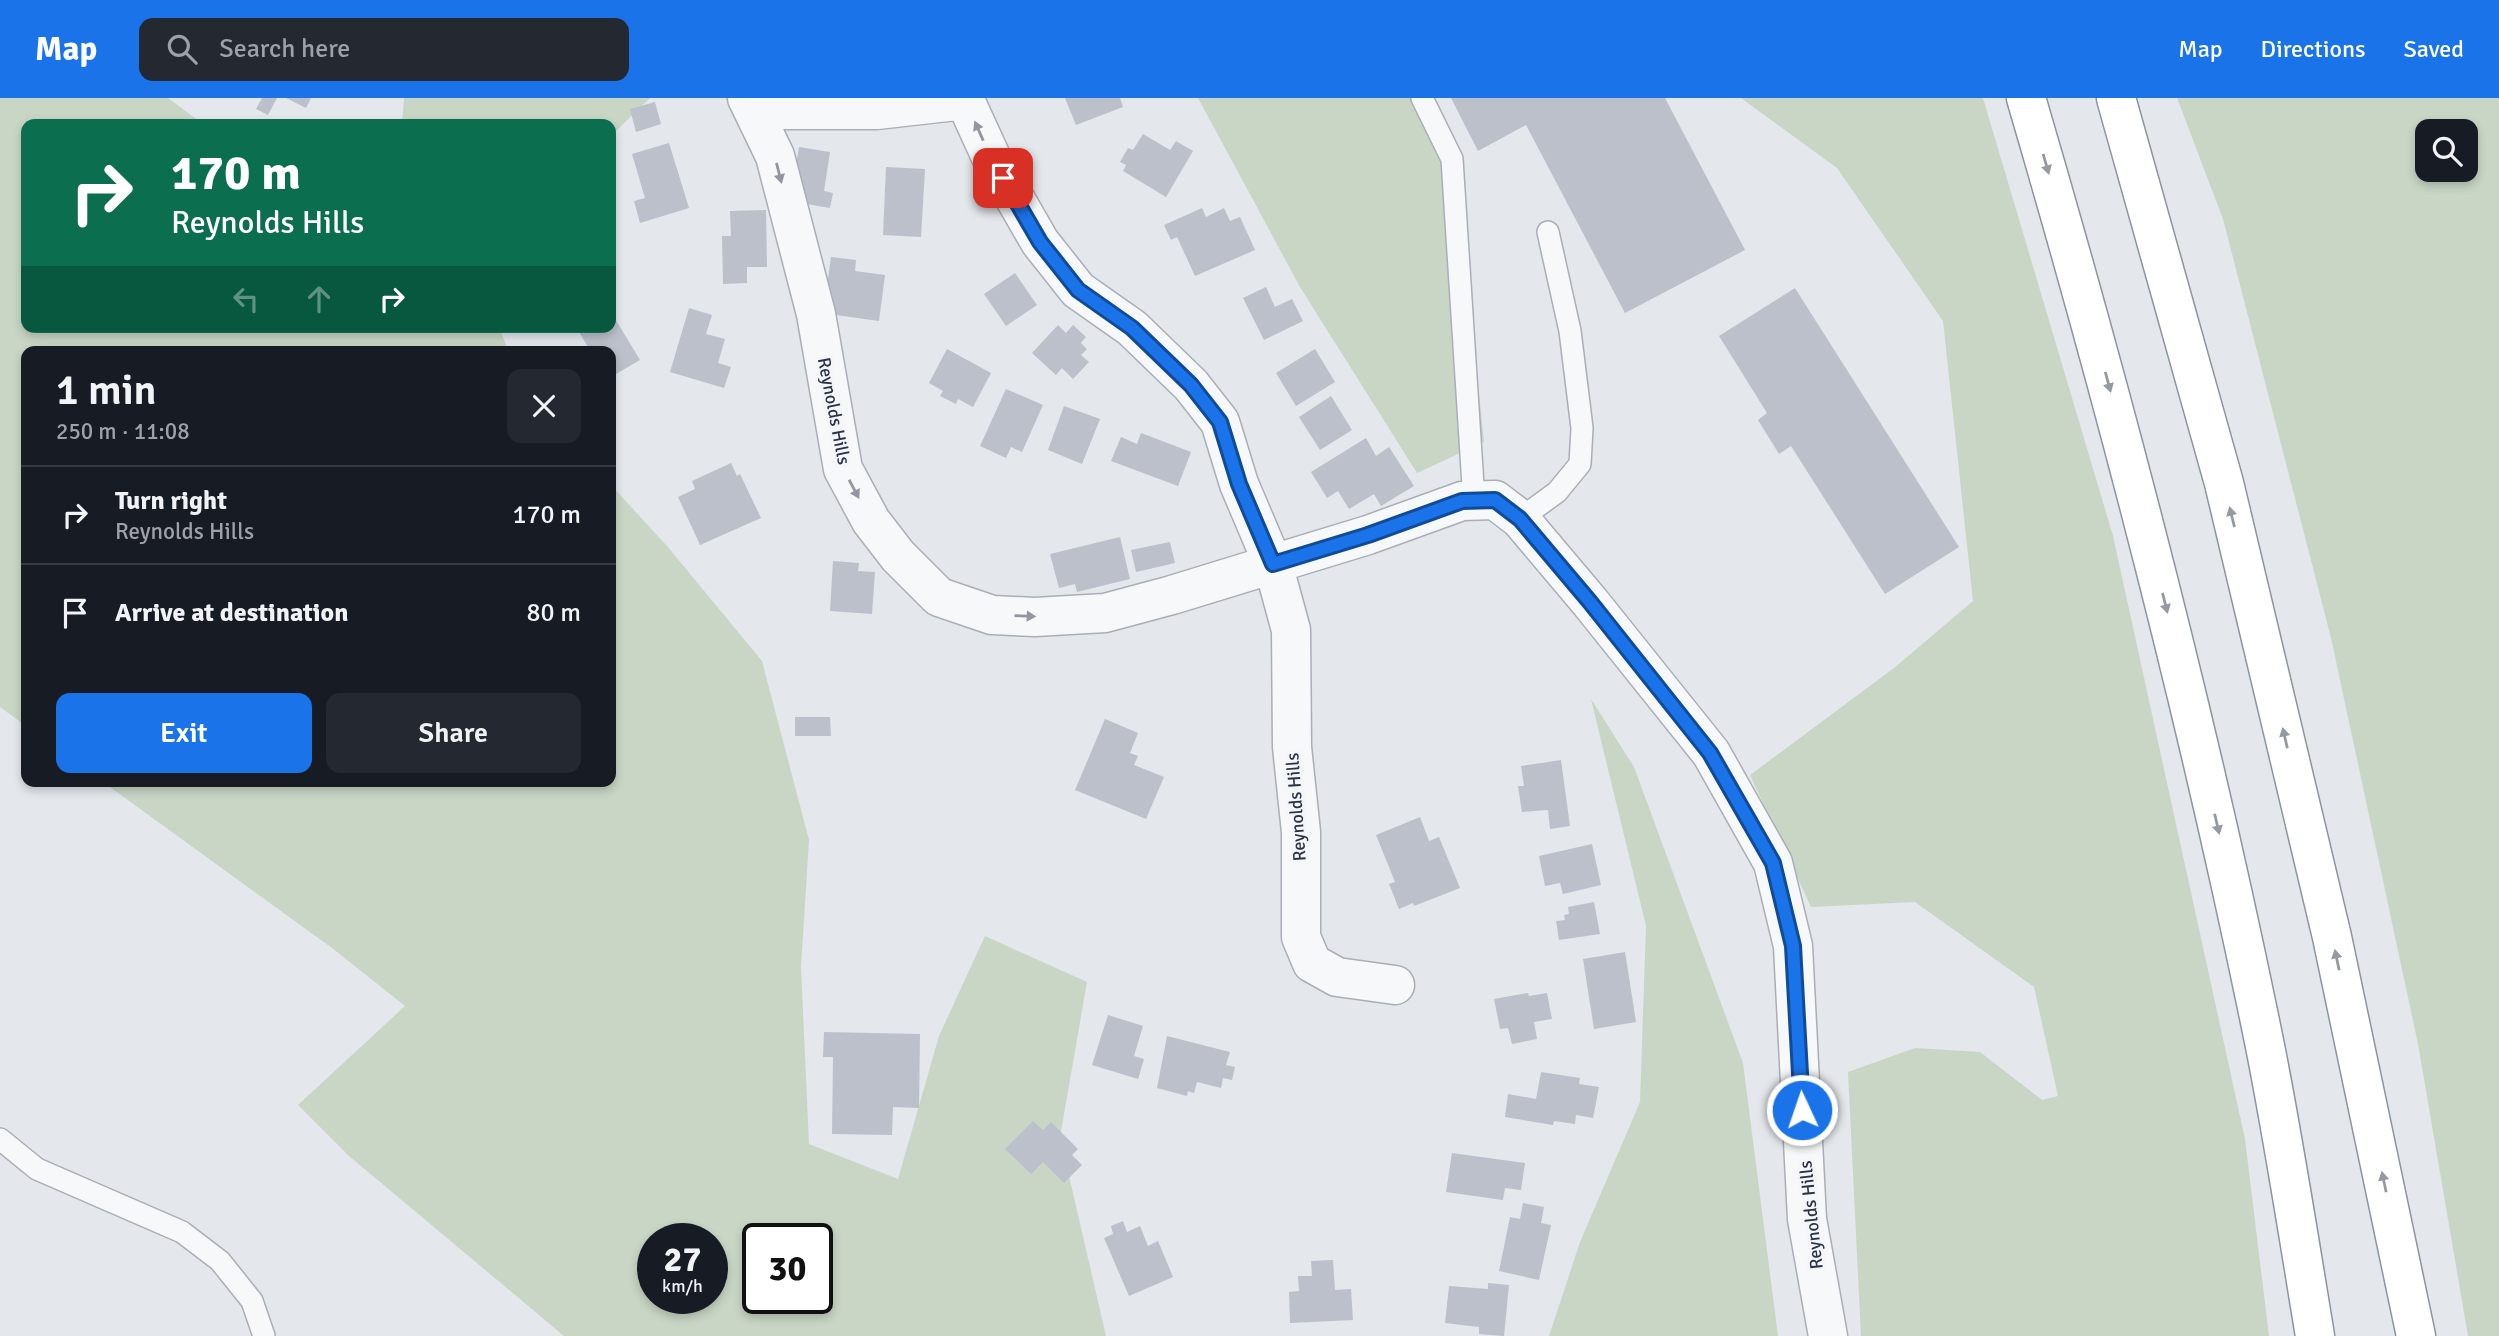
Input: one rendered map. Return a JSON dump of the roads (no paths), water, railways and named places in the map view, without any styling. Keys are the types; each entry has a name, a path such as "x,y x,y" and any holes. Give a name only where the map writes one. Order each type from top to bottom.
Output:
{"highway":[{"path":"2026,98 2086,302 2141,505 2189,703 2265,1049 2315,1336"},
{"path":"2116,98 2227,497 2332,937 2417,1336"},
{"path":"2399,1249 2407,1336"}],"street":[{"name":"Reynolds Hills","path":"1395,985 1337,977 1312,963 1301,937 1301,832 1293,747 1291,630 1273,564 1239,484 1220,422 1191,385 1132,328 1078,290 1040,242 990,158 965,100 877,110 750,104 775,156 816,314 843,469 871,522 898,556 939,597 992,614 1035,617 1105,613 1172,596 1273,564 1368,535 1462,501 1495,500 1520,519 1710,753 1773,863 1793,946 1807,1219 1828,1336"}],"lane":[{"path":"1422,98 1452,159 1474,501"},
{"path":"1520,519 1557,492 1580,464 1582,428 1570,331 1548,232"},
{"path":"0,1139 37,1169 181,1232 191,1239 220,1261 252,1301 264,1336"}]}
